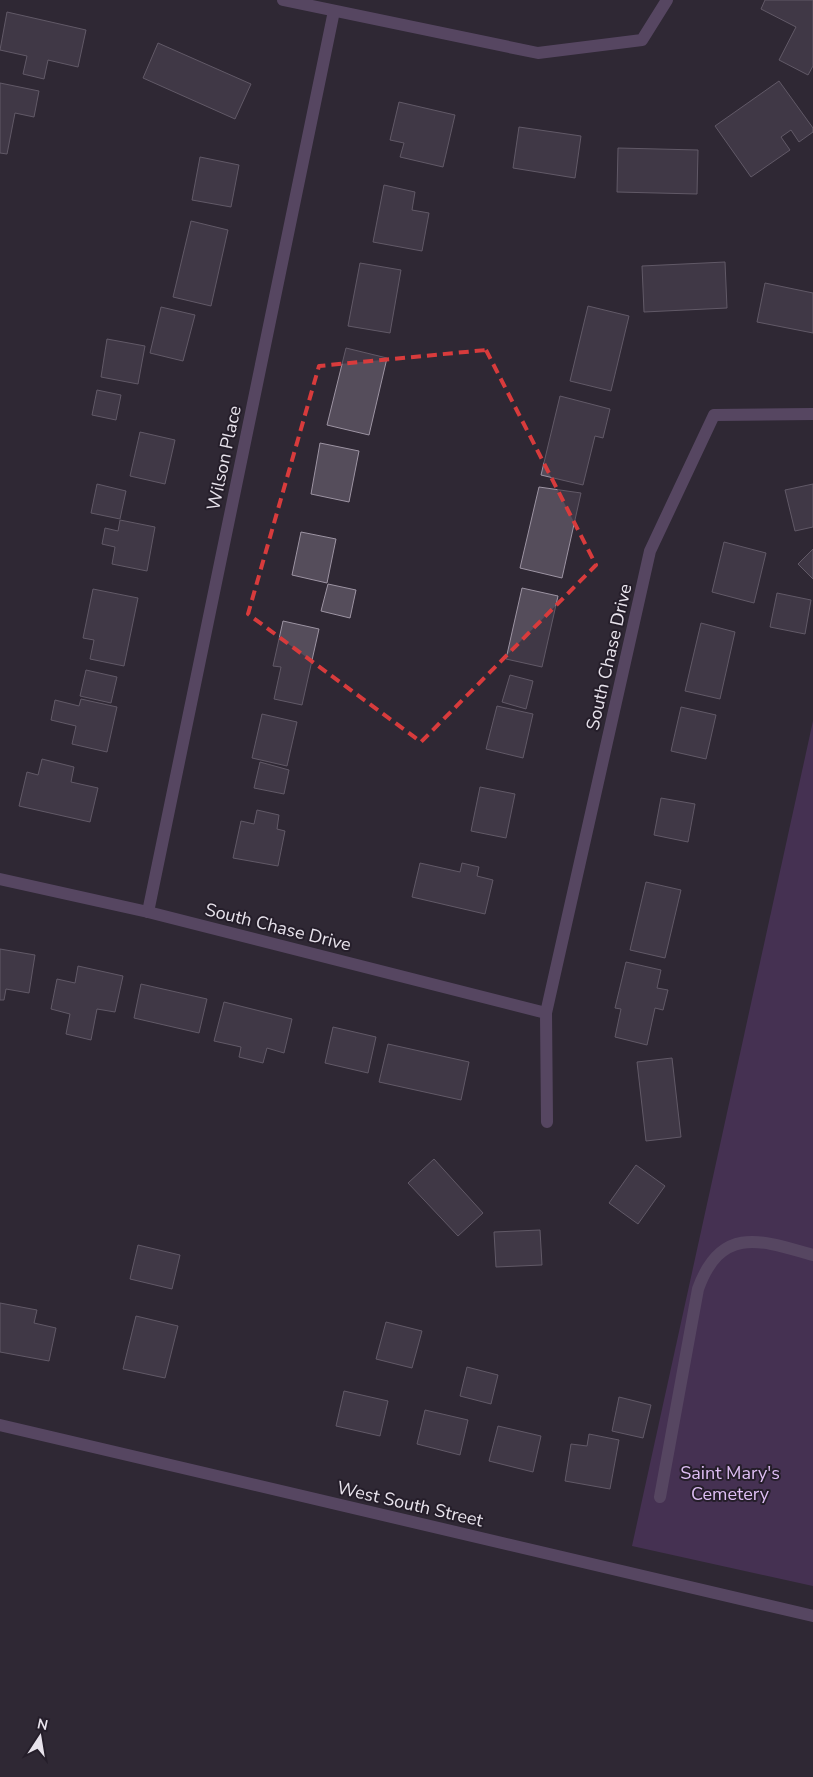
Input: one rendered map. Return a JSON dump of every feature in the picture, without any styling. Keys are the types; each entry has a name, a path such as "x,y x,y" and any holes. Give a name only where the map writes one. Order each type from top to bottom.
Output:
{"street":[{"path":"283,0 538,53 642,40 667,0"},
{"name":"Wilson Place","path":"148,912 334,11"},
{"name":"South Chase Drive","path":"547,1122 546,1013 650,551 714,415 813,414"},
{"name":"South Chase Drive","path":"0,879 148,912 546,1013"},
{"path":"660,1497 698,1289 704,1271 715,1257 730,1247 748,1240 768,1242 813,1255"},
{"name":"West South Street","path":"0,1425 813,1616"}],"highlighted area":[{"path":"486,350 596,565 421,742 248,614 319,366"}],"green space":[{"name":"Saint Mary's Cemetery","path":"813,721 813,1586 632,1546"}],"building":[{"path":"765,0 813,0 813,66 808,75 779,60 796,27 761,9"},
{"path":"7,12 86,30 78,67 48,60 44,79 23,74 27,56 0,50"},
{"path":"158,43 251,84 235,119 143,78"},
{"path":"779,81 813,128 813,132 799,142 791,130 781,137 790,150 751,177 715,126"},
{"path":"0,83 39,91 34,117 15,113 7,154 0,153"},
{"path":"399,102 455,115 443,167 400,157 404,143 390,140"},
{"path":"519,127 581,136 575,178 513,168"},
{"path":"618,148 698,150 697,194 617,192"},
{"path":"200,157 239,165 231,207 192,200"},
{"path":"384,185 415,192 412,210 429,213 422,251 373,242"},
{"path":"191,221 228,230 211,306 173,297"},
{"path":"725,262 727,308 644,312 642,266"},
{"path":"360,263 401,270 390,333 348,326"},
{"path":"765,283 813,293 813,333 757,322"},
{"path":"588,306 629,316 611,391 570,381"},
{"path":"161,307 195,315 183,361 150,353"},
{"path":"107,339 145,346 138,384 101,377"},
{"path":"346,348 387,358 369,435 327,425"},
{"path":"97,390 121,395 116,420 92,415"},
{"path":"560,396 610,409 603,438 595,436 583,485 541,475"},
{"path":"140,432 175,440 165,484 130,476"},
{"path":"320,443 359,451 349,502 311,494"},
{"path":"97,484 126,491 120,519 91,513"},
{"path":"813,484 813,527 795,531 785,490"},
{"path":"539,487 581,493 562,578 520,568"},
{"path":"120,520 155,527 147,571 112,564 115,547 102,544 105,528 118,531"},
{"path":"301,532 336,539 327,583 292,575"},
{"path":"724,542 766,553 754,603 712,592"},
{"path":"813,549 813,579 798,564"},
{"path":"328,584 356,590 350,618 321,611"},
{"path":"522,588 558,596 542,667 506,659"},
{"path":"93,589 138,598 124,666 90,659 94,640 83,638"},
{"path":"777,593 811,600 805,634 770,627"},
{"path":"283,621 319,629 302,705 274,699 281,667 273,666"},
{"path":"701,623 735,632 720,699 685,691"},
{"path":"86,670 117,677 111,703 80,696"},
{"path":"510,675 533,681 526,709 502,702"},
{"path":"81,699 117,707 107,752 72,744 76,726 51,720 55,700 79,706"},
{"path":"497,706 533,714 523,758 486,749"},
{"path":"681,707 716,715 706,759 671,751"},
{"path":"262,714 297,722 287,766 252,758"},
{"path":"42,759 74,767 71,782 98,788 90,822 19,806 27,772 38,775"},
{"path":"260,762 289,770 284,794 254,788"},
{"path":"480,787 515,794 506,838 471,831"},
{"path":"661,798 695,804 688,842 654,835"},
{"path":"257,810 279,815 277,829 285,831 278,866 233,858 241,821 254,824"},
{"path":"420,863 460,872 462,863 479,867 477,876 493,880 485,914 412,897"},
{"path":"646,882 681,890 665,958 630,950"},
{"path":"0,949 35,955 29,993 6,989 4,1000 0,1000"},
{"path":"626,962 661,970 657,988 668,990 663,1010 655,1008 647,1045 615,1037 621,1009 615,1008"},
{"path":"78,966 123,976 115,1012 97,1009 91,1040 66,1034 70,1014 51,1009 57,979 75,983"},
{"path":"141,984 207,999 199,1033 134,1018"},
{"path":"224,1002 292,1019 284,1053 267,1048 263,1063 239,1057 241,1047 214,1041"},
{"path":"333,1027 376,1037 368,1073 325,1063"},
{"path":"388,1044 469,1062 461,1100 379,1082"},
{"path":"672,1058 681,1137 646,1141 637,1062"},
{"path":"434,1159 483,1213 458,1236 408,1183"},
{"path":"636,1165 665,1186 638,1224 609,1203"},
{"path":"540,1230 542,1265 496,1267 494,1232"},
{"path":"138,1245 180,1255 172,1289 130,1279"},
{"path":"0,1303 37,1310 34,1323 56,1328 49,1361 0,1352"},
{"path":"136,1316 178,1326 165,1378 123,1369"},
{"path":"386,1322 422,1331 412,1368 376,1359"},
{"path":"467,1367 498,1375 491,1404 460,1396"},
{"path":"344,1391 388,1401 380,1436 336,1426"},
{"path":"619,1397 651,1405 643,1438 612,1431"},
{"path":"425,1410 468,1420 460,1455 417,1444"},
{"path":"498,1426 541,1436 533,1472 489,1461"},
{"path":"589,1434 619,1440 610,1489 565,1481 571,1444 587,1446"}]}
